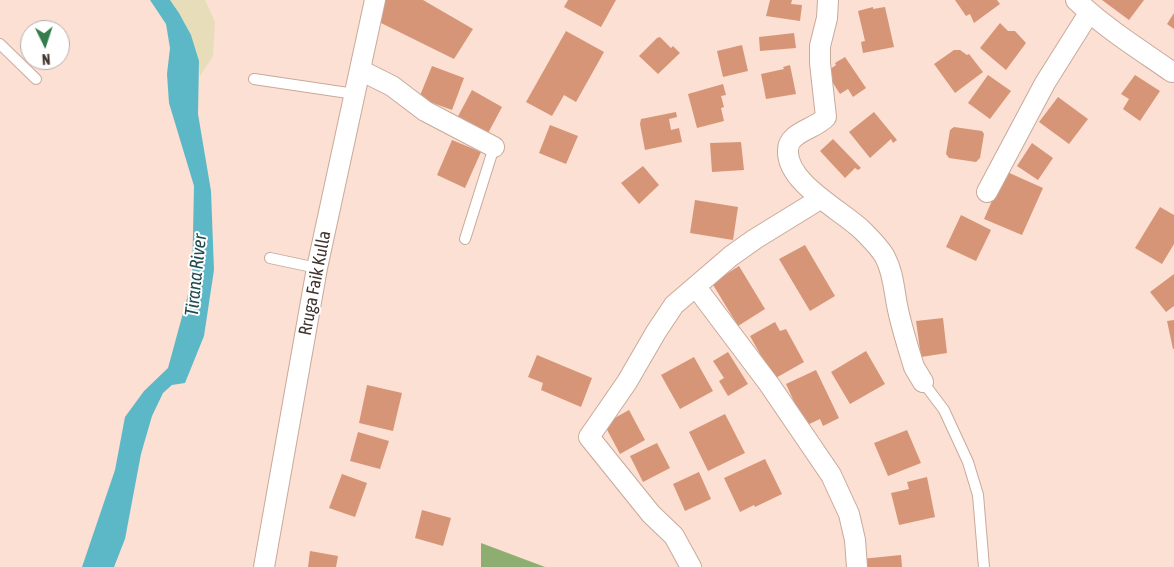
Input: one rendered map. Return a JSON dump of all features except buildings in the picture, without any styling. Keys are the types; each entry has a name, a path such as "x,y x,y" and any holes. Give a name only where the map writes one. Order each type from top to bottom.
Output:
{"street":[{"name":"Rruga Faik Kulla","path":"264,567 318,268 375,0"},
{"path":"828,0 827,18 820,46 821,76 826,116 820,123 791,140 788,148 788,158 800,178 820,199 862,230 886,259 914,367 924,382"},
{"path":"987,192 1045,83 1083,6 1129,42 1172,72"},
{"path":"360,70 392,86 425,111 494,147"},
{"path":"691,567 674,536 651,514 589,437 627,382 656,332 674,306 731,256 820,199"},
{"path":"696,287 769,384 831,475 849,514 855,540 857,567"}],"lane":[{"path":"0,44 36,79"},
{"path":"254,80 355,94"},
{"path":"465,239 494,147"},
{"path":"270,258 318,268"},
{"path":"924,382 944,410 968,462 978,496 982,521 984,567"}],"green space":[{"path":"481,543 545,567 481,567"}],"sand":[{"path":"170,0 205,0 215,22 213,56 200,76 197,56 190,36"}],"water":[{"name":"Tirana River","path":"150,0 170,0 191,35 199,61 198,114 211,191 214,270 204,336 185,383 172,385 163,393 152,416 141,454 125,539 114,567 82,567 115,470 125,417 144,391 168,368 192,280 194,186 169,103 167,74 170,48 166,24"}]}
